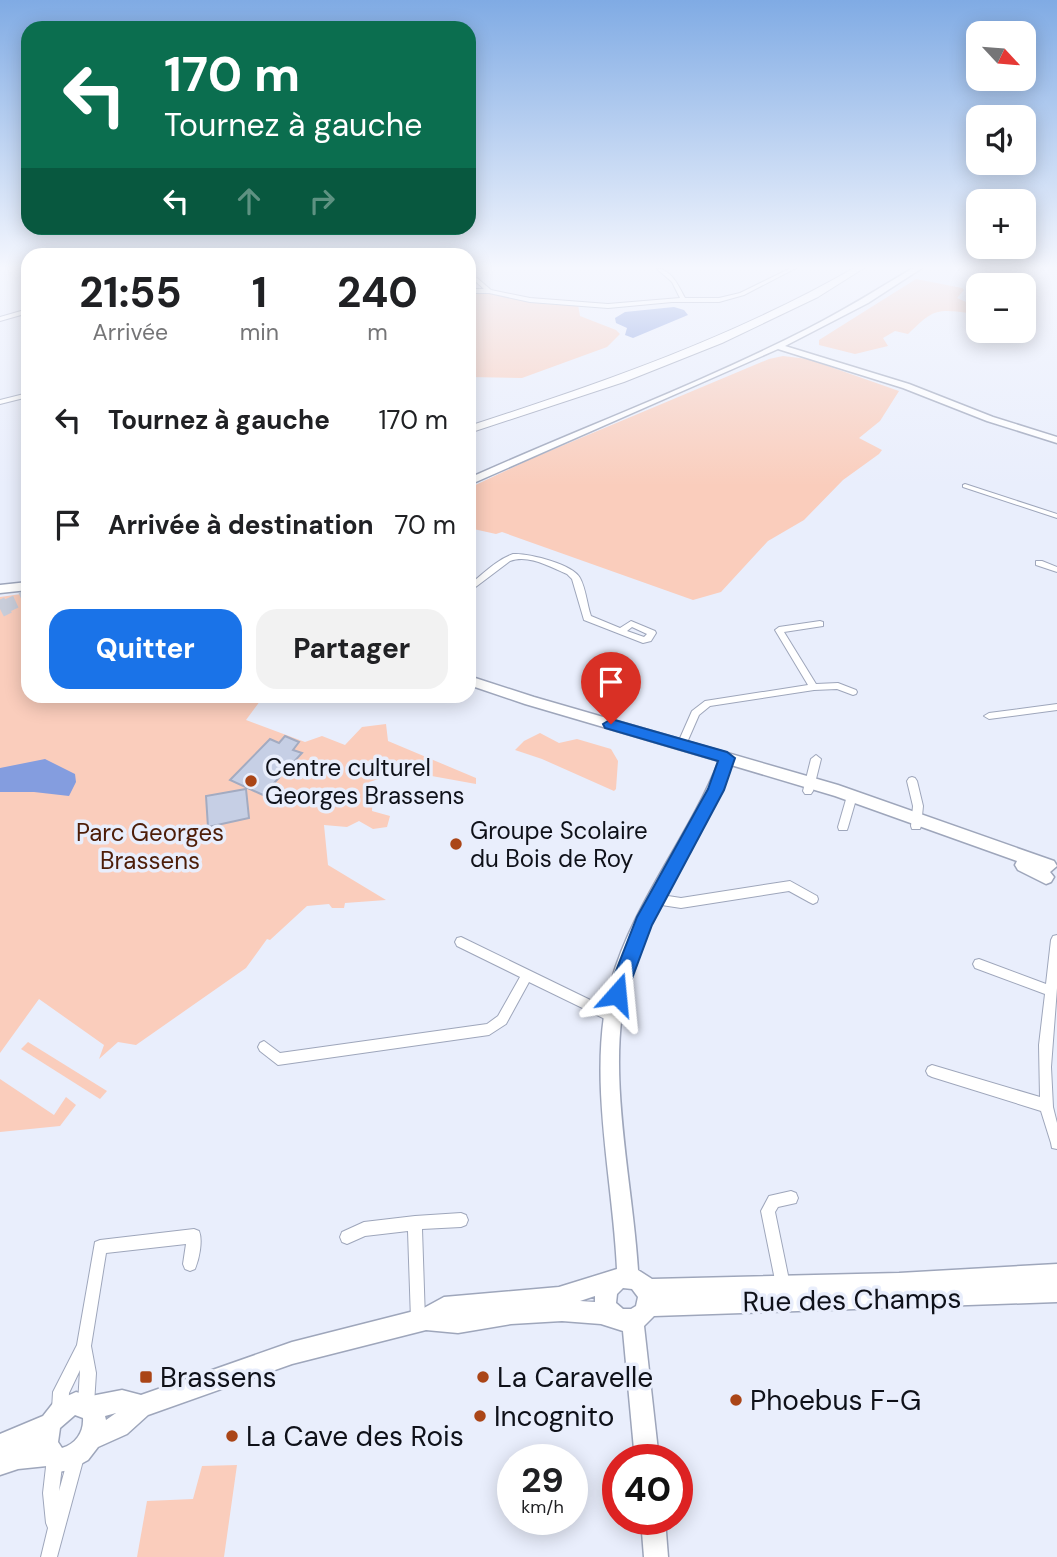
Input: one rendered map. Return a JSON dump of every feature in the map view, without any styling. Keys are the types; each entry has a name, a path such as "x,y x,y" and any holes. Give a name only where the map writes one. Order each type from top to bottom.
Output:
{"highway":[{"path":"476,422 587,385 703,341"},
{"path":"476,428 598,387 716,341"}],"street":[{"path":"476,479 791,341"},
{"path":"779,347 906,386 989,419 1057,440"},
{"path":"0,402 21,397"},
{"path":"965,486 1057,516"},
{"path":"476,583 508,556 523,554 570,572 576,578 587,618 621,631"},
{"path":"1039,563 1057,570"},
{"path":"0,589 21,587"},
{"path":"814,687 779,630 820,624"},
{"path":"476,682 852,800 1052,874"},
{"path":"682,745 695,713 708,703 814,687 838,686 852,692"},
{"path":"476,690 568,722 726,761"},
{"path":"989,716 1057,707"},
{"path":"810,787 816,760"},
{"path":"621,1278 610,1083 611,1016 633,947 655,899 716,790 726,761"},
{"path":"912,781 917,822"},
{"path":"843,827 852,800"},
{"path":"655,899 681,903 790,886 813,898"},
{"path":"1057,940 1051,991 1052,1036 1046,1107 1057,1143"},
{"path":"461,942 611,1016"},
{"path":"979,964 1051,991"},
{"path":"264,1046 278,1059 489,1029 502,1020 527,975"},
{"path":"932,1071 1046,1107"},
{"name":"Rue des Champs","path":"783,1285 768,1211 774,1200 791,1198"},
{"path":"347,1237 364,1229 461,1220"},
{"path":"415,1223 422,1320"},
{"path":"68,1452 46,1441 61,1392 84,1346 100,1247 194,1236 190,1264"},
{"name":"Rue des Champs","path":"634,1309 783,1285 1057,1274"},
{"path":"621,1278 609,1286 607,1302 634,1309"},
{"path":"0,1463 18,1457 68,1452 119,1426 140,1406 292,1353 422,1320 444,1308 559,1297 621,1278 640,1283 634,1309 646,1444"},
{"name":"Rue des Champs","path":"634,1309 1057,1292"},
{"path":"422,1320 443,1325 512,1313 634,1309"},
{"path":"49,1557 54,1527 51,1493 68,1452 94,1419 88,1406 88,1373 84,1346"},
{"path":"0,1445 55,1418 70,1404 88,1406 134,1402 140,1406"},
{"path":"654,1535 656,1557"}],"green space":[{"path":"476,341 613,341 607,347 522,378 476,377"},
{"path":"819,341 885,341 888,346 855,354 819,345"},
{"path":"783,356 808,359 899,391 880,421 859,438 882,450 879,454 843,480 804,520 768,541 721,592 693,600 502,532 496,534 476,530 476,485 769,359"},
{"name":"Parc Georges Brassens","path":"21,594 21,703 259,703 246,720 305,742 322,736 345,745 362,727 386,724 388,741 476,778 476,784 404,771 369,782 373,794 372,811 390,816 387,827 373,829 359,821 347,827 324,825 328,865 386,900 345,903 344,908 332,908 329,904 307,906 270,940 267,939 246,968 136,1045 118,1042 99,1059 104,1045 39,999 0,1053 0,597"},
{"path":"540,733 559,743 577,739 611,749 618,761 616,789 614,791 515,750 524,741"},
{"path":"28,1042 107,1091 100,1099 21,1049"},
{"path":"0,1079 54,1115 66,1097 76,1105 60,1126 0,1132"},
{"path":"237,1465 224,1557 137,1557 147,1501 193,1499 202,1466"}],"water":[{"path":"45,759 75,774 76,782 69,796 0,792 0,768"}],"building":[{"path":"285,736 299,742 293,750 302,753 263,795 230,780 270,739 279,743"},
{"path":"246,789 249,818 208,827 206,796"}],"tunnel":[{"path":"4,607 21,599"},
{"path":"4,607 8,605"},
{"path":"0,609 4,607"}],"place":[{"name":"Centre culturel Georges Brassens","path":"251,781"},
{"name":"Groupe Scolaire du Bois de Roy","path":"456,844"},
{"name":"Brassens","path":"146,1377"},
{"name":"La Caravelle","path":"483,1377"},
{"name":"Phoebus F-G","path":"736,1400"},
{"name":"Incognito","path":"480,1416"},
{"name":"La Cave des Rois","path":"232,1436"}],"route":[{"path":"611,724 727,758 716,790 655,899 633,947 617,994"}]}
